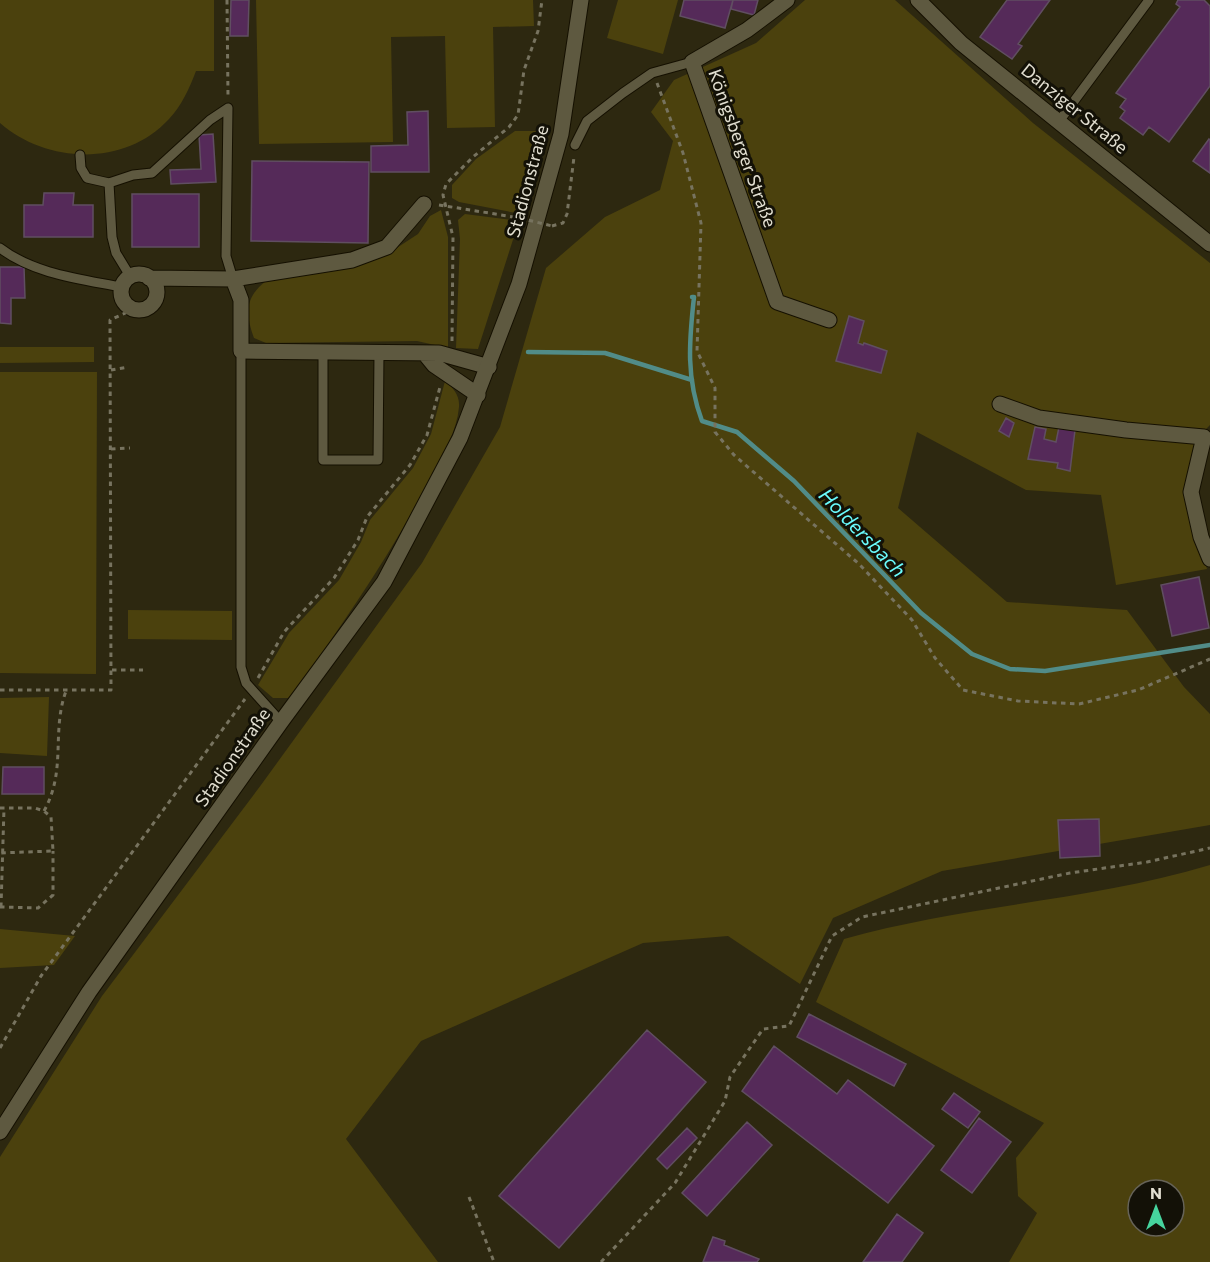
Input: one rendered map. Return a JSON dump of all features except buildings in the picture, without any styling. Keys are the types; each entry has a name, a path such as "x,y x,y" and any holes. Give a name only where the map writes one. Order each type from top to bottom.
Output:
{"street":[{"name":"Stadionstraße","path":"0,1132 89,992 281,722 384,582 460,438 519,284 561,134 581,0"},
{"name":"Königsberger Straße","path":"787,0 747,30 692,62 777,302 829,320"},
{"name":"Danziger Straße","path":"918,0 961,43 1060,120 1210,244"},
{"path":"149,278 156,289 153,302 147,307 134,309 123,300 125,282 136,274 149,278 233,279 352,260 387,247 424,204"},
{"path":"233,279 240,300 241,351 425,354 450,356 489,367"},
{"path":"425,354 434,365 478,395"},
{"path":"1000,404 1039,418 1126,430 1204,437 1191,492 1201,537 1210,559"}],"lane":[{"path":"1060,120 1149,0"},
{"path":"575,145 587,121 652,73 692,62"},
{"path":"80,155 81,168 87,178 109,183 133,175 152,173 210,120 228,108"},
{"path":"228,108 226,256 233,279"},
{"path":"0,248 15,259 55,274 125,282 112,237 109,183"},
{"path":"241,351 241,667 251,689 281,722"},
{"path":"323,352 323,460 378,460 379,353"}],"path":[{"path":"227,0 228,108"},
{"path":"450,356 453,237 443,195 446,184 473,157 509,128 518,115 524,70 538,31 543,0"},
{"path":"652,73 665,99 683,153 701,223 696,351 715,388 715,432 734,455 859,564 912,620 935,658 963,690 1018,701 1079,704 1138,690 1210,658"},
{"path":"447,206 520,218 552,226 563,223 567,214 575,145"},
{"path":"0,690 111,690 110,320 134,309"},
{"path":"111,370 128,367"},
{"path":"0,1048 41,976 251,689 284,632 334,578 358,540 367,517 410,465 427,435 444,371"},
{"path":"111,449 130,448"},
{"path":"112,670 143,670"},
{"path":"44,811 56,786 61,705 66,691"},
{"path":"2,808 44,811 51,817 53,895 38,908 0,907 2,808"},
{"path":"601,1262 675,1183 725,1101 730,1077 763,1029 789,1026 832,936 862,916 1070,873 1147,862 1210,849"},
{"path":"1,853 52,851"},
{"path":"469,1197 494,1262"}],"shaded area":[{"path":"0,0 214,0 214,71 196,71 185,97 169,119 151,135 131,146 109,152 86,154 63,152 40,146 19,137 0,123"},
{"path":"256,0 533,0 534,26 493,27 495,127 447,128 445,36 391,37 393,142 259,144"},
{"path":"618,0 678,0 663,54 607,38"},
{"path":"805,0 895,0 1033,123 1210,263 1210,425 1203,432 1186,493 1207,569 1116,585 1101,495 1026,490 917,432 898,508 1007,602 1127,610 1184,687 1210,714 1210,825 942,871 833,918 800,984 728,936 643,943 421,1041 346,1139 438,1262 0,1262 0,1157 102,996 261,785 422,563 500,427 546,268 605,217 660,190 673,141 651,112 674,80 756,43"},
{"path":"515,131 546,131 521,214 459,202 452,198 452,185 476,159"},
{"path":"441,210 448,237 448,348 417,341 266,343 254,338 249,321 249,306 254,293 266,281 389,253 418,234 430,216"},
{"path":"465,214 519,221 478,349 456,348 460,239 458,220"},
{"path":"0,347 94,347 94,362 0,363"},
{"path":"0,372 97,372 96,674 0,673"},
{"path":"445,381 457,395 458,416 449,442 417,504 367,587 293,694 288,698 273,698 258,685 289,633 339,580 361,542 370,520 413,468 431,434"},
{"path":"128,610 232,611 232,640 128,639"},
{"path":"49,697 47,756 0,753 0,698"},
{"path":"1210,865 1210,1262 1009,1262 1037,1213 1018,1196 1016,1158 1044,1123 816,1002 844,939 935,918 1119,887"},
{"path":"0,929 75,936 54,965 0,968"}],"waterway":[{"name":"Holdersbach","path":"692,297 694,297 690,345 691,375 702,421 737,432 794,481 921,613 972,654 1010,669 1045,671 1210,645"},
{"name":"Holdersbach","path":"528,352 605,353 692,380"}]}
